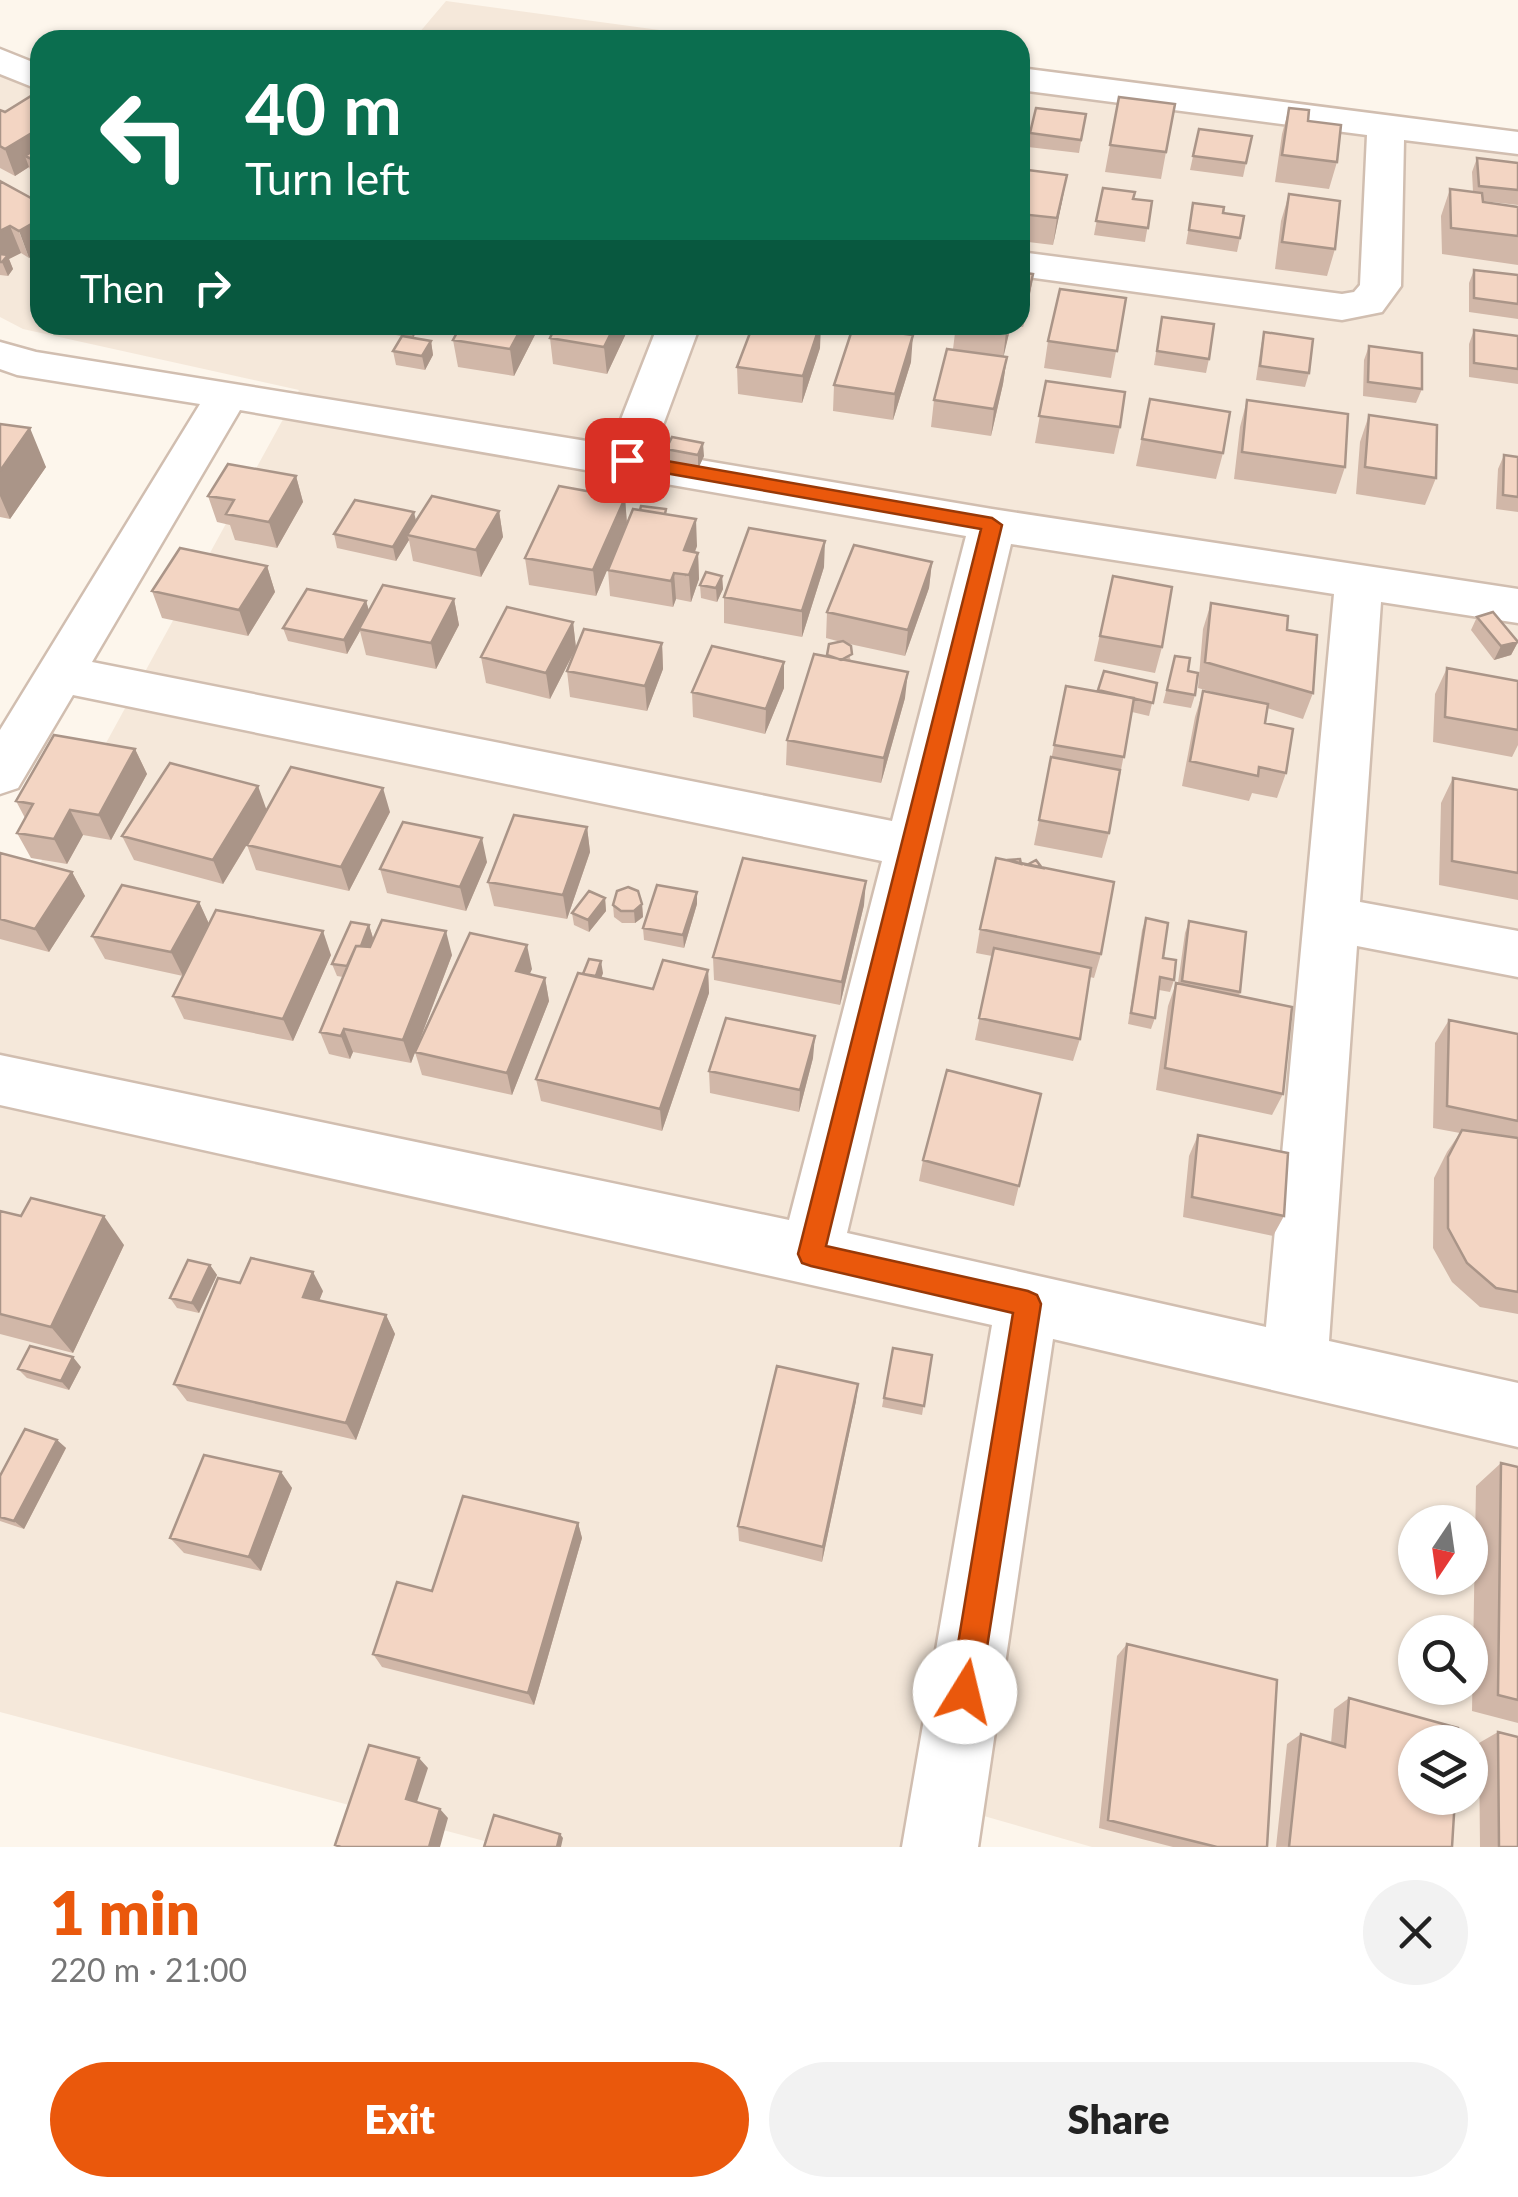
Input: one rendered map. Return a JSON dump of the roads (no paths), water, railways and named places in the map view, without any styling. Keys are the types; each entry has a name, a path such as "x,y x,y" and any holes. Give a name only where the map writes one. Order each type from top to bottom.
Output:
{"street":[{"path":"0,60 30,74"},
{"path":"1030,81 1518,143"},
{"path":"1030,265 1342,307 1366,303 1380,286 1386,126"},
{"path":"627,460 674,335"},
{"path":"0,356 32,366 627,460 992,525 1518,606"},
{"path":"0,774 228,394"},
{"path":"811,1254 992,525"},
{"path":"1295,1366 1359,582"},
{"path":"60,674 912,846"},
{"path":"1331,919 1518,954"},
{"path":"0,1080 811,1254 1518,1415"},
{"path":"940,1847 1028,1304"}]}
